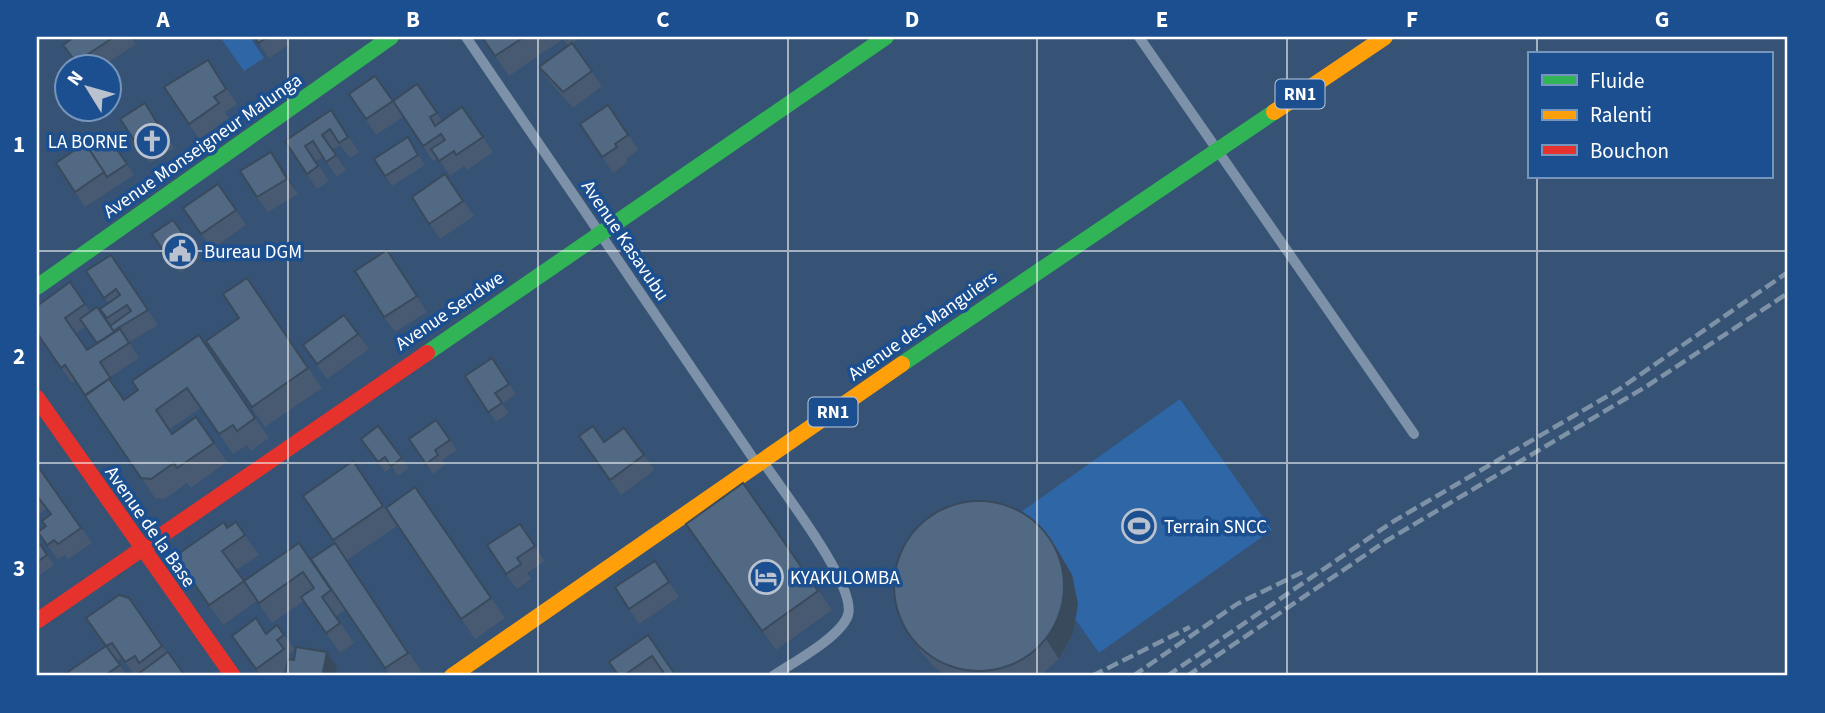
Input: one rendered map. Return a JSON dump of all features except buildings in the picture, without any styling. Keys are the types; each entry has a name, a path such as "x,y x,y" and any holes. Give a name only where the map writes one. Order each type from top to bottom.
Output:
{"main road":[{"name":"Avenue Monseigneur Malunga","path":"37,287 391,37"},
{"name":"Avenue Sendwe","path":"37,621 140,547 886,37"},
{"name":"Avenue des Manguiers","path":"453,676 759,462 1385,37"},
{"name":"Avenue de la Base","path":"37,398 233,676"}],"street":[{"name":"Avenue Kasavubu","path":"466,37 599,233 829,558 847,591 848,614 839,628 773,676"},
{"path":"1139,37 1215,150 1348,334 1414,434"}],"shaded area":[{"path":"220,37 250,37 264,58 244,71"},
{"name":"Terrain SNCC","path":"1180,399 1272,530 1099,653 1007,522"}],"railway":[{"path":"1167,676 1394,521 1618,390 1788,272"},
{"path":"1187,676 1386,541 1647,386 1788,293"},
{"path":"1133,676 1237,604 1305,571"},
{"path":"1092,676 1190,627"}],"traffic: fast":[{"path":"37,287 391,37"},
{"path":"427,353 886,37"},
{"path":"902,364 1274,112"}],"traffic: slow":[{"path":"1274,112 1385,37"},
{"path":"452,676 902,364"}],"traffic: jam":[{"path":"37,621 427,353"},
{"path":"37,398 233,676"}],"place":[{"name":"LA BORNE","path":"152,141"},
{"name":"Bureau DGM","path":"180,251"},
{"name":"Terrain SNCC","path":"1139,526"},
{"name":"KYAKULOMBA","path":"766,577"}]}
